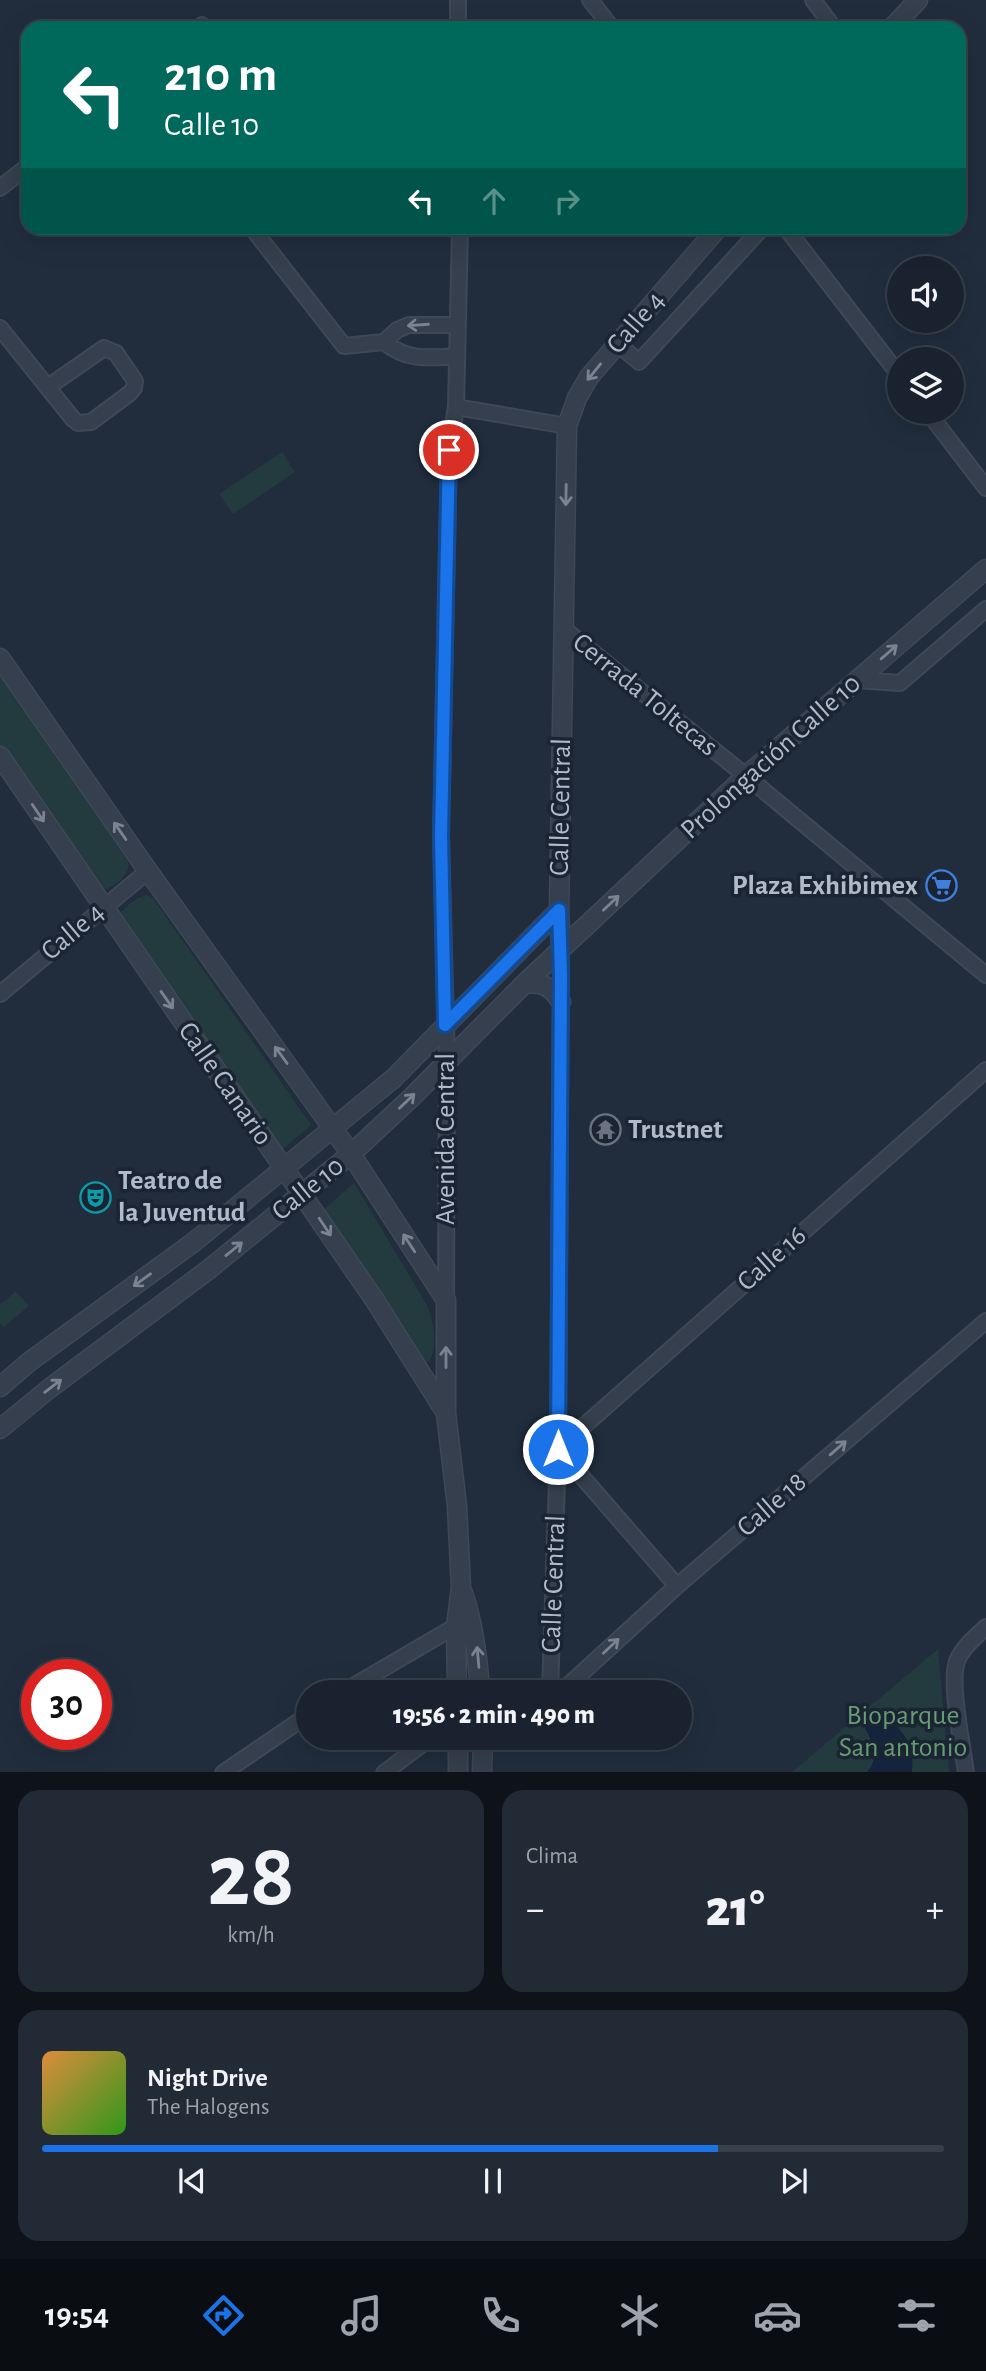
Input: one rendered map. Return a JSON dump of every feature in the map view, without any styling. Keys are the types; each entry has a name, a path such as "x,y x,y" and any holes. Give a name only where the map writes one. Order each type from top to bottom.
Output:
{"street":[{"path":"458,0 458,21"},
{"path":"590,0 606,21"},
{"path":"813,0 829,21"},
{"path":"898,21 918,0"},
{"path":"0,188 21,172"},
{"path":"257,235 344,346 384,342 397,330 409,325 457,325"},
{"name":"Avenida Central","path":"458,1680 464,1624 457,1506 446,1413 447,1062 441,836 449,450 456,407 460,235"},
{"name":"Calle 4","path":"567,426 576,398 589,377 712,235"},
{"path":"617,343 639,362 756,235"},
{"path":"791,235 887,359"},
{"path":"0,328 73,419 85,424 130,393 135,381 116,353 104,348 48,387"},
{"path":"384,342 396,352 408,357 457,356"},
{"path":"456,407 567,426"},
{"path":"937,424 986,488"},
{"name":"Calle Central","path":"550,1680 558,1449 561,1002 559,910 567,426"},
{"name":"Prolongación Calle 10","path":"561,950 746,776 986,569"},
{"path":"857,680 900,683 986,609"},
{"name":"Cerrada Toltecas","path":"564,629 986,975"},
{"path":"0,659 148,871 334,1129 446,1300"},
{"name":"Calle Canario","path":"0,757 302,1194 396,1333 446,1413"},
{"name":"Calle 4","path":"0,993 148,871"},
{"name":"Calle 10","path":"0,1387 29,1362 194,1242 394,1078 559,910"},
{"name":"Calle 10","path":"0,1429 50,1388 208,1270 351,1154 561,950"},
{"path":"524,984 538,982 547,985 561,1002"},
{"name":"Calle 16","path":"558,1449 986,1070"},
{"name":"Calle 18","path":"574,1680 677,1586 986,1321"},
{"path":"558,1449 677,1586"},
{"path":"364,1680 464,1624"},
{"name":"Avenida Central","path":"464,1624 477,1650 479,1680"},
{"path":"966,1772 954,1679 957,1661 971,1640 986,1627"},
{"path":"224,1772 296,1723"},
{"path":"385,1772 414,1750"},
{"path":"458,1750 458,1772"},
{"path":"482,1772 483,1750"}],"green space":[{"path":"282,452 295,472 233,514 219,494"},
{"path":"0,676 128,861 124,876 110,887 99,890 0,751"},
{"path":"147,895 153,898 311,1125 277,1154 119,916 131,903"},
{"path":"354,1183 427,1305 434,1342 429,1361 422,1361 320,1213"},
{"path":"16,1291 29,1306 4,1327 0,1323 0,1305"},
{"name":"Bioparque San antonio","path":"938,1649 949,1772 792,1772"}],"water":[{"path":"887,1718 908,1741 912,1755 912,1772 867,1772 874,1756 873,1745 865,1728"}],"place":[{"name":"Plaza Exhibimex","path":"941,886"},
{"name":"Trustnet","path":"605,1130"},
{"name":"Teatro de la Juventud","path":"95,1197"}],"route":[{"path":"449,450 441,836 445,1025 559,910 561,976 558,1449"}]}
